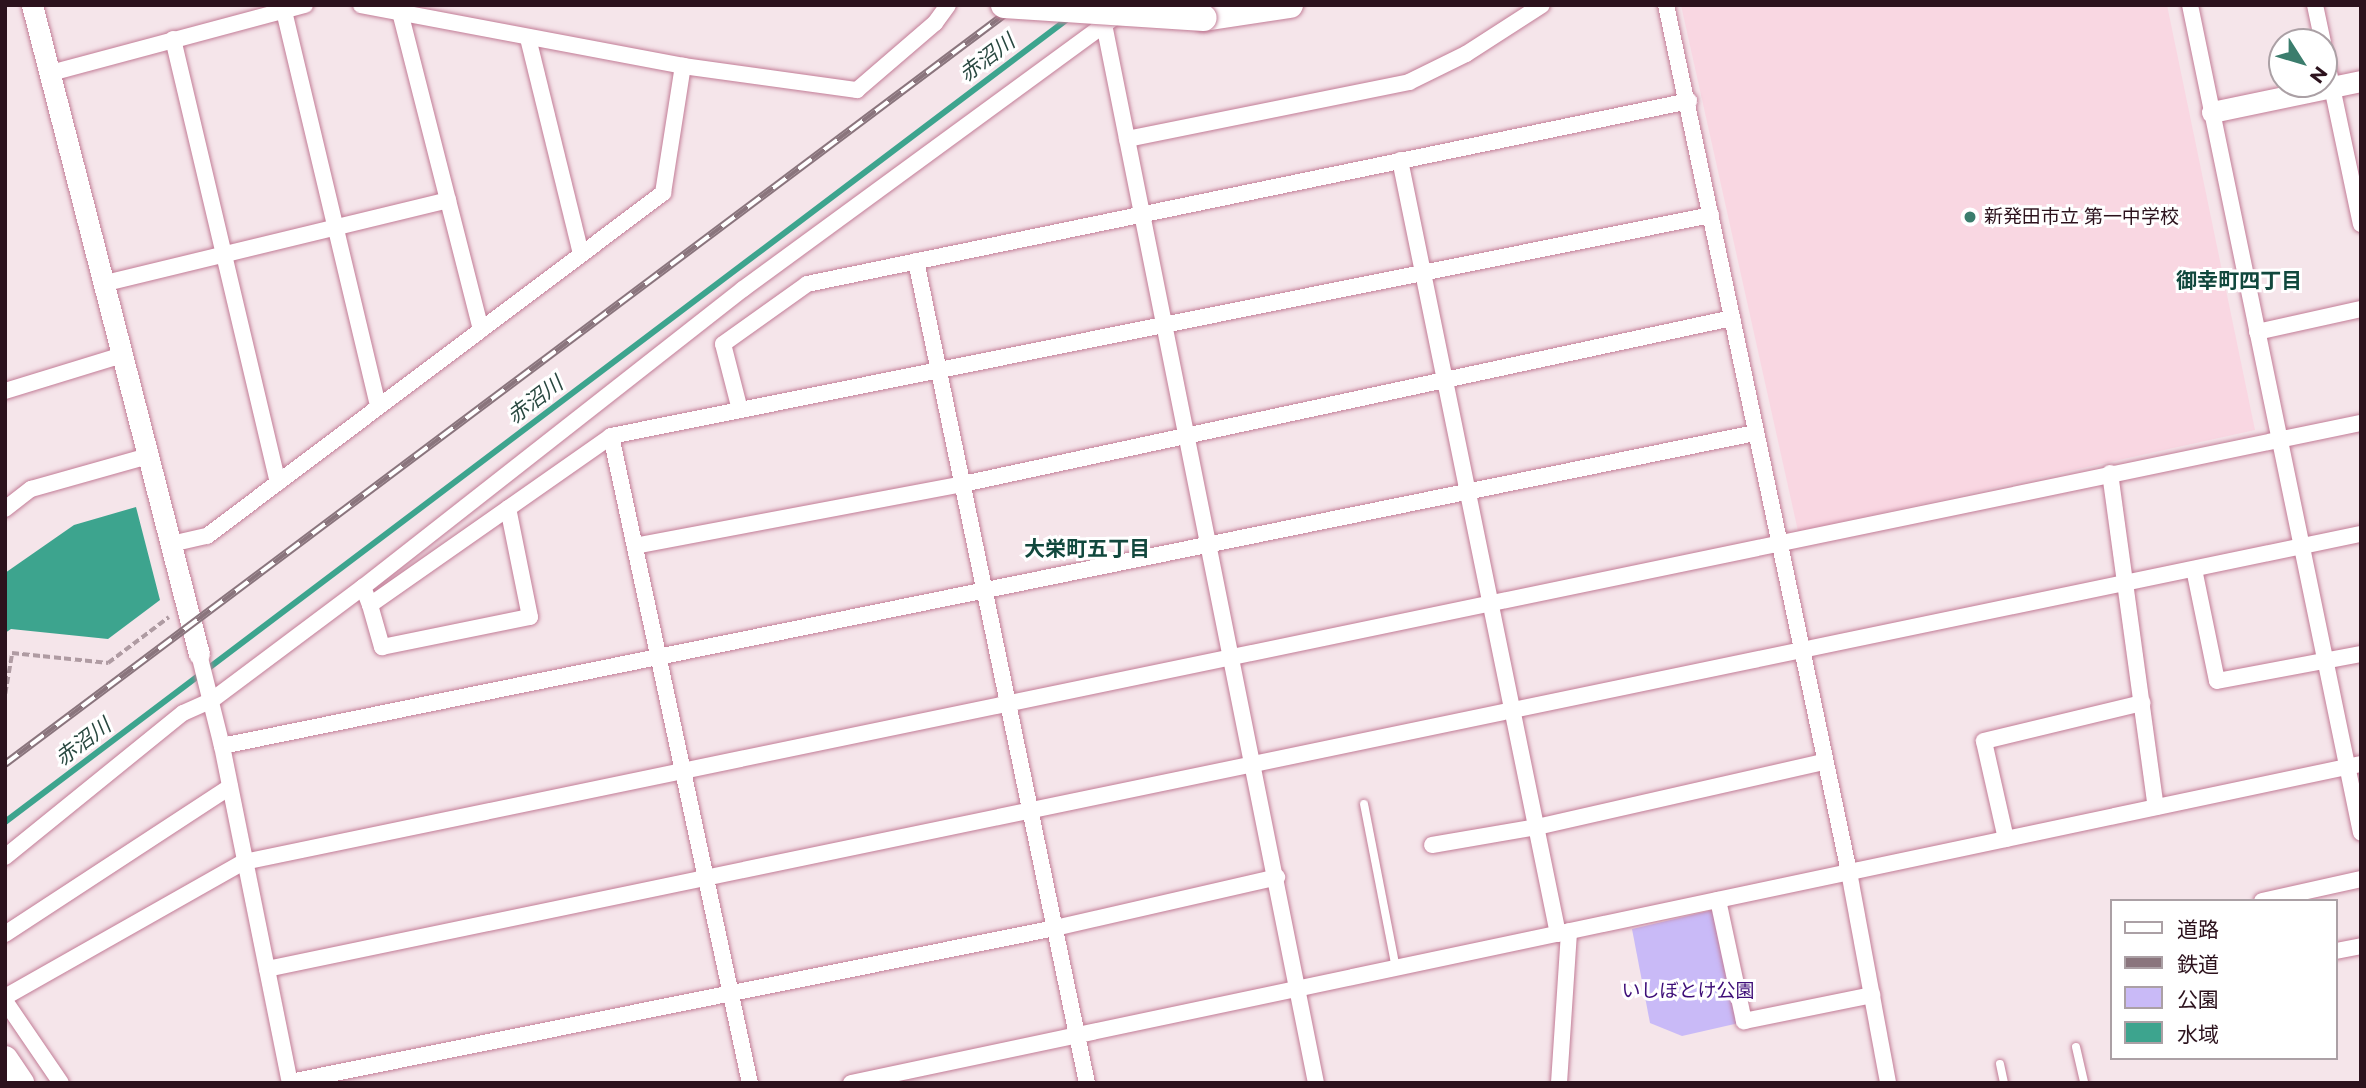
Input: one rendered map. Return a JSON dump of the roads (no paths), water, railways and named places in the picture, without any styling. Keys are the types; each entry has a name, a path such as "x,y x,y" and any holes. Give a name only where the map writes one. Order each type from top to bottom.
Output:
{"highway":[{"path":"1004,5 1204,18 1290,5"},
{"path":"5,1059 22,1083"}],"street":[{"path":"33,5 106,283 145,457 212,700 290,1082 730,991 1055,928 1277,877"},
{"path":"51,73 305,5"},
{"path":"361,5 682,66 857,90 935,23 948,5"},
{"path":"5,857 183,713 212,700 363,587 743,289 1130,5"},
{"path":"1127,139 1409,82 1466,54 1542,5"},
{"path":"1666,5 1689,101 1800,651 1849,872 1888,1083"},
{"path":"2190,5 2324,661 2353,766 2361,834"},
{"path":"2315,5 2320,28"},
{"path":"284,11 378,407"},
{"path":"400,12 481,330"},
{"path":"1104,24 1317,1083"},
{"path":"528,38 581,254"},
{"path":"173,39 278,483"},
{"path":"171,544 207,536 663,193 682,66"},
{"path":"2338,85 2361,80"},
{"path":"2212,112 2277,98"},
{"path":"2335,98 2358,196 2361,224"},
{"path":"740,410 723,344 807,284 1689,101"},
{"path":"1400,160 1426,271 1537,827 1564,932 1559,1083"},
{"path":"106,283 448,200"},
{"path":"370,605 611,436 1711,215"},
{"path":"916,261 1087,1083"},
{"path":"2257,332 2361,309"},
{"path":"635,546 963,484 1732,317"},
{"path":"5,391 122,355"},
{"path":"61,1083 5,999 244,862 1491,600 2361,422"},
{"path":"222,746 658,655 1209,548 1755,433"},
{"path":"611,436 750,1083"},
{"path":"5,509 31,489 145,457"},
{"path":"2110,473 2156,807"},
{"path":"363,587 382,647 530,617 508,508"},
{"path":"267,969 2361,534"},
{"path":"2194,569 2217,681 2361,654"},
{"path":"2006,839 1984,741 2142,704"},
{"path":"1432,845 1537,827 1824,762"},
{"path":"851,1083 2353,766"},
{"path":"5,934 230,788"},
{"path":"2271,899 2361,879"},
{"path":"1718,900 1744,1021 1872,995"},
{"path":"2338,951 2361,946"}],"lane":[{"path":"1364,804 1396,968"},
{"path":"2076,1047 2084,1083"},
{"path":"2000,1064 2004,1083"}],"water":[{"path":"136,507 160,600 108,639 11,629 5,633 5,573 74,525"}],"waterway":[{"name":"赤沼川","path":"5,822 1070,17"}],"railway":[{"path":"5,764 1017,5"}],"place":[{"name":"新発田市立 第一中学校","path":"1970,217"}],"district":[{"name":"御幸町四丁目","path":"2239,281"},
{"name":"大栄町五丁目","path":"1087,549"}],"park label":[{"name":"いしぼとけ公園","path":"1688,991"}]}
